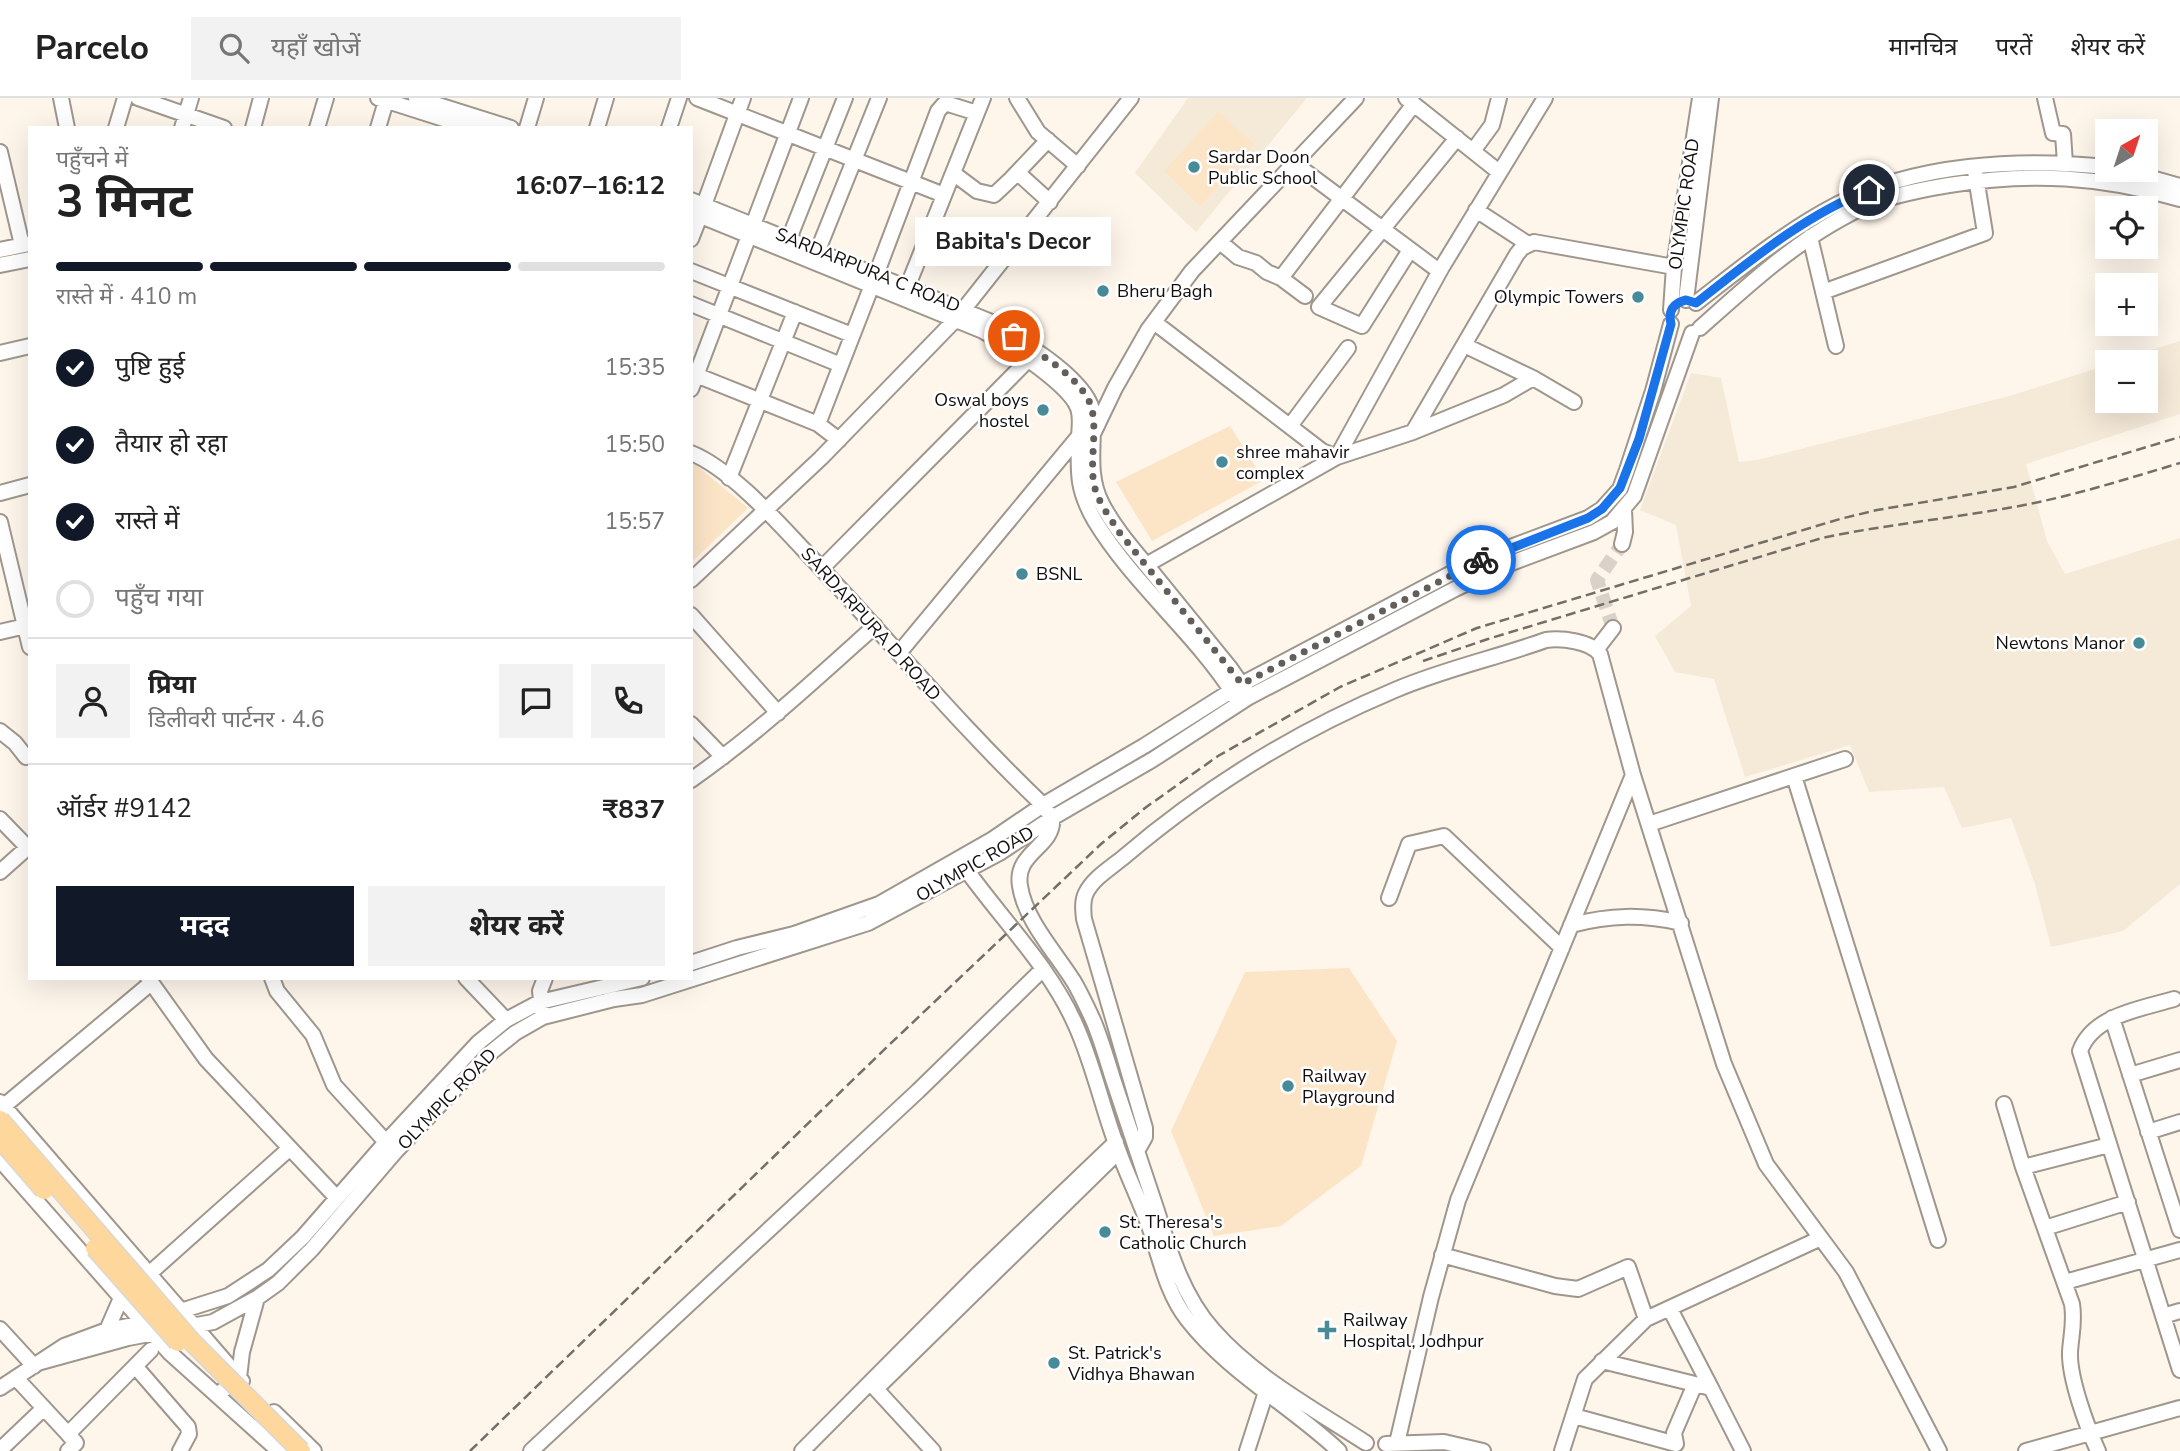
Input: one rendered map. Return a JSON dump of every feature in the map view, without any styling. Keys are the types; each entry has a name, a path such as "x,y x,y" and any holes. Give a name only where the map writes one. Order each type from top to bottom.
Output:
{"main road":[{"path":"1,1109 193,1343 301,1451"},
{"path":"0,1139 136,1297 287,1451"}],"street":[{"path":"61,98 67,126"},
{"path":"117,126 125,98"},
{"path":"138,98 184,121 213,126"},
{"path":"184,121 191,98"},
{"path":"254,126 261,98"},
{"path":"318,126 326,98"},
{"path":"463,123 470,98"},
{"path":"528,126 537,98"},
{"path":"598,126 606,98"},
{"path":"670,126 679,98"},
{"path":"697,98 944,195"},
{"path":"693,229 697,208 743,98"},
{"path":"801,98 731,286 693,379 760,400 818,424 839,440"},
{"path":"789,239 845,98"},
{"path":"818,250 852,159 879,98"},
{"path":"907,288 983,98"},
{"path":"693,578 839,440 960,314 1131,98"},
{"path":"899,653 1086,436 1154,322 1192,271 1356,98"},
{"path":"1473,151 1492,125 1499,98"},
{"path":"1337,457 1439,271 1545,98"},
{"name":"OLYMPIC ROAD","path":"693,962 882,909 963,865 1043,805 1237,687 1448,575 1500,551 1588,518 1602,509 1620,488 1627,470 1653,391 1671,317 1674,267 1700,98"},
{"name":"OLYMPIC ROAD","path":"1691,301 1710,98"},
{"path":"2045,98 2053,133 2063,134 2065,163"},
{"path":"378,126 382,99 463,123 492,126"},
{"path":"425,100 463,123"},
{"path":"818,424 938,111 946,100 977,113"},
{"path":"1024,101 1034,127 1078,166"},
{"path":"1280,278 1341,199 1410,101 1499,172"},
{"path":"1410,250 1362,326 1319,307 1457,138"},
{"path":"953,173 977,191 994,195 1048,140"},
{"path":"0,152 26,244 0,250"},
{"path":"1294,163 1439,271"},
{"path":"2095,166 2017,163 1975,174 1888,198 1844,217 1810,237 1764,271 1696,331 1680,333 1671,317 1675,305 1691,301 1835,205 1883,184 1919,175 1975,174 2073,178 2142,188 2180,199"},
{"path":"1018,173 1050,202"},
{"path":"1823,292 1985,233 1975,174"},
{"path":"2158,180 2180,186"},
{"name":"SARDARPURA C ROAD","path":"697,208 1014,336 1073,380 1084,392 1092,408 1078,472 1080,492 1112,545 1191,638 1237,687"},
{"path":"1476,209 1528,244"},
{"name":"SARDARPURA C ROAD","path":"752,231 789,239 818,250 874,280 907,288 960,314 1005,343 1064,389 1079,411 1094,488 1119,532 1245,700"},
{"path":"1810,237 1836,346"},
{"path":"1220,242 1238,257 1256,263 1305,296"},
{"path":"1413,432 1517,254 1528,244 1534,242 1674,267"},
{"path":"0,265 28,258"},
{"path":"693,272 852,335"},
{"path":"1691,301 1704,315 1696,331"},
{"path":"693,305 841,365"},
{"path":"729,478 795,312"},
{"path":"1154,322 1322,451 1337,457"},
{"name":"OLYMPIC ROAD","path":"963,865 1001,852 1245,700 1455,589 1506,565 1594,532 1612,522 1634,496 1696,331"},
{"path":"1464,345 1574,402"},
{"path":"0,353 28,346"},
{"path":"1290,426 1348,348"},
{"path":"822,568 1028,360"},
{"path":"1146,565 1337,457 1413,432 1504,395 1534,379"},
{"name":"SARDARPURA D ROAD","path":"693,454 729,478 765,509 822,568 975,738 1043,805 1052,818"},
{"path":"0,493 28,486"},
{"path":"1622,544 1625,532 1624,510"},
{"path":"0,522 27,626 0,632"},
{"path":"693,617 778,713"},
{"path":"693,779 778,713 875,626"},
{"path":"1597,650 1613,628"},
{"path":"1135,1161 1145,1137 1145,1128 1084,919 1084,899 1091,885 1144,840 1214,788 1309,731 1363,703 1428,677 1546,640 1586,645 1597,650 1602,662 1633,775 1724,1064 1766,1164 1846,1272 1939,1451"},
{"path":"693,726 723,757"},
{"path":"0,731 15,743 26,757"},
{"path":"1649,824 1845,759"},
{"path":"1391,1446 1458,1200 1633,775"},
{"path":"1794,776 1938,1240"},
{"path":"1052,818 1050,832 1027,857 1021,868 1019,876 1022,895 1043,938 1073,981 1094,1022 1135,1161 1149,1225 1170,1290 1187,1320 1239,1371 1314,1427 1339,1451"},
{"path":"0,819 28,849 0,872"},
{"path":"1389,898 1409,844 1444,836 1562,948"},
{"path":"963,865 1044,970 1077,1026 1117,1147 1135,1161 1182,1281 1210,1327 1233,1351 1272,1382 1362,1447 1376,1440 1391,1446 1444,1443 1483,1451"},
{"name":"OLYMPIC ROAD","path":"693,979 868,923 882,909"},
{"path":"1571,925 1604,917 1653,916 1681,923"},
{"path":"531,1451 1044,970"},
{"path":"314,1451 239,1378 150,1273 1,1109 149,980 206,1059 336,1197"},
{"path":"273,980 277,991 313,1035 334,1085 386,1142"},
{"path":"468,980 506,1020"},
{"path":"543,1017 540,992 544,980"},
{"name":"OLYMPIC ROAD","path":"148,1328 195,1327 213,1322 278,1283 313,1249 396,1151 489,1054 515,1033 543,1017 614,999 642,995 689,980"},
{"name":"OLYMPIC ROAD","path":"148,1328 181,1310 228,1296 268,1270 303,1237 336,1197 478,1043 506,1020 540,1002 608,981"},
{"path":"2174,999 2112,1018 2095,1028 2083,1041 2080,1051 2180,1370"},
{"path":"2112,1018 2148,1132 2174,1188 2180,1230"},
{"path":"2130,1075 2180,1060"},
{"path":"2004,1104 2023,1167 2066,1282 2075,1318 2070,1353 2078,1397 2098,1451"},
{"path":"2148,1132 2180,1122"},
{"path":"2023,1167 2109,1145"},
{"path":"815,1451 1117,1147"},
{"path":"802,1451 978,1274 1117,1147"},
{"path":"150,1273 289,1149"},
{"path":"0,1160 170,1353 279,1451"},
{"path":"2045,1228 2128,1202"},
{"path":"1562,1451 1585,1379 1646,1319 1821,1238"},
{"path":"2066,1282 2180,1251"},
{"path":"1443,1255 1555,1286 1578,1289 1628,1267 1646,1319"},
{"path":"107,1330 121,1298"},
{"path":"217,1395 239,1378 242,1352 257,1298"},
{"path":"1670,1309 1743,1451"},
{"path":"2163,1316 2180,1311"},
{"path":"0,1388 64,1346 107,1330 148,1328"},
{"path":"38,1364 128,1338 148,1328"},
{"path":"0,1329 38,1364"},
{"path":"128,1338 151,1350 170,1353"},
{"path":"68,1433 151,1350"},
{"path":"1602,1361 1711,1388"},
{"path":"135,1366 188,1427 189,1434 180,1451"},
{"path":"16,1378 76,1443 68,1451"},
{"path":"1574,1416 1676,1444 1674,1433 1695,1384"},
{"path":"876,1390 933,1451"},
{"path":"1247,1451 1266,1392"},
{"path":"0,1450 44,1408"},
{"path":"2036,1450 2089,1432 2180,1408"}],"shaded area":[{"name":"Sardar Doon Public School","path":"1188,98 1307,98 1196,232 1135,173"},
{"path":"1218,112 1254,144 1200,207 1164,171"},
{"path":"2180,341 2180,414 2026,464 2047,541 2065,574 2180,538 2180,884 2123,931 2051,947 2035,884 2011,818 1962,828 1944,787 1869,792 1850,745 1745,777 1714,679 1675,672 1655,636 1691,606 1676,525 1640,510 1691,373 1721,378 1739,462 1757,460 2013,395 2095,369 2095,413 2158,413 2158,350 2152,350"},
{"path":"1230,426 1264,480 1152,541 1116,482"},
{"path":"693,463 748,508 693,561"},
{"name":"Railway Playground","path":"1349,968 1397,1041 1361,1166 1281,1226 1214,1236 1171,1131 1245,972"}],"tunnel":[{"path":"1613,628 1597,580 1622,544"}],"railway":[{"path":"470,1451 889,1045 1101,844 1145,808 1218,756 1340,687 1477,628 1840,519 1877,510 2014,487 2180,437"},
{"path":"1423,661 1822,538 2030,504 2180,463"}],"way so far":[{"path":"1014,336 1073,380 1084,392 1092,408 1092,471 1094,488 1102,505 1119,532 1242,684 1481,560"}],"place":[{"name":"Sardar Doon Public School","path":"1194,167"},
{"name":"Bheru Bagh","path":"1103,291"},
{"name":"Olympic Towers","path":"1638,297"},
{"name":"Babita's Decor","path":"1014,336"},
{"name":"Oswal boys hostel","path":"1043,410"},
{"name":"shree mahavir complex","path":"1222,462"},
{"name":"BSNL","path":"1022,574"},
{"name":"Newtons Manor","path":"2139,643"},
{"name":"Railway Playground","path":"1288,1086"},
{"name":"St. Theresa's Catholic Church","path":"1105,1232"},
{"name":"Railway Hospital, Jodhpur","path":"1327,1330"},
{"name":"St. Patrick's Vidhya Bhawan","path":"1054,1363"}],"route":[{"path":"1481,560 1588,518 1614,498 1639,439 1671,324 1671,310 1675,305 1686,300 1696,303 1756,256 1802,225 1835,205 1869,190"}]}
